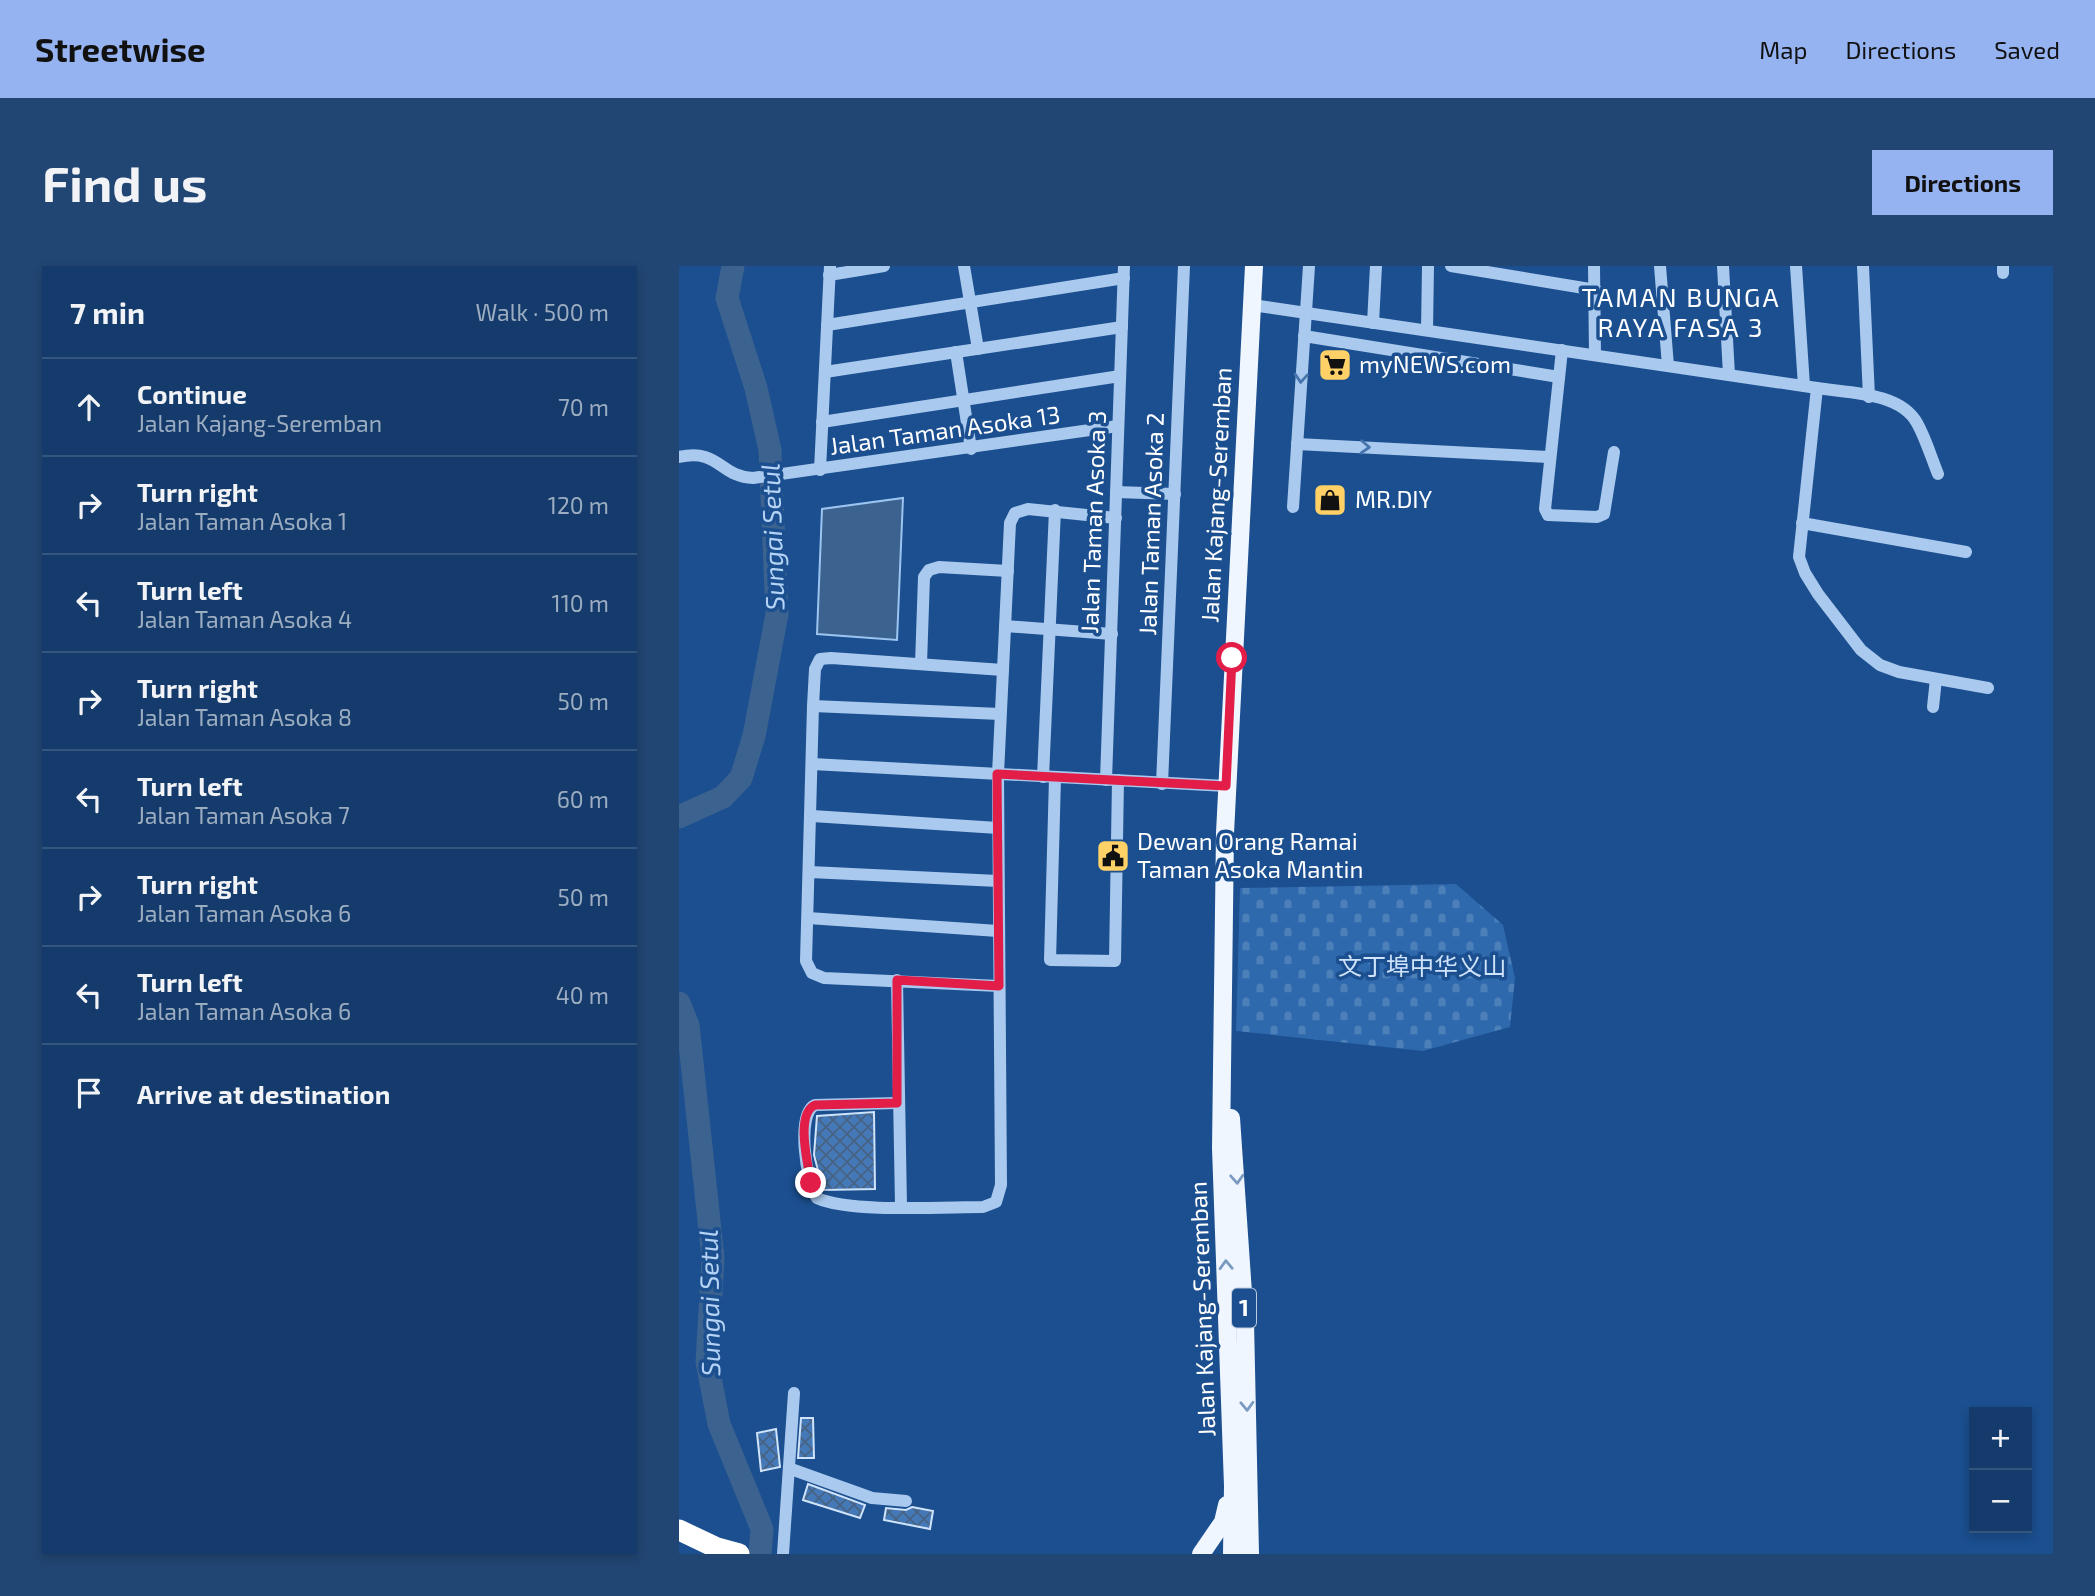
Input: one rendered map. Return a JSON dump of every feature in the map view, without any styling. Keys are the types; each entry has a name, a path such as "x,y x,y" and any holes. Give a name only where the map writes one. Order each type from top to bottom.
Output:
{"highway":[{"path":"679,1530 717,1548 739,1554"}],"main road":[{"name":"Jalan Kajang-Seremban","path":"1232,1554 1233,1486 1221,1148 1226,786 1254,266"},
{"name":"Jalan Kajang-Seremban","path":"1223,1063 1235,1149 1245,1322 1250,1554"},
{"path":"1201,1554 1223,1522 1233,1486"}],"street":[{"path":"820,470 830,270 884,266"},
{"path":"964,266 978,349"},
{"name":"Jalan Taman Asoka 2","path":"1162,784 1184,266"},
{"path":"1293,507 1309,266"},
{"path":"1373,323 1376,266"},
{"path":"1427,330 1428,266"},
{"path":"1451,266 1595,290"},
{"path":"1594,266 1595,355"},
{"path":"1660,266 1668,366"},
{"path":"1723,266 1729,375"},
{"path":"1796,266 1811,387 1799,557 1805,573 1861,650 1880,665 1899,672 1988,688"},
{"path":"1863,266 1869,397"},
{"path":"827,325 969,302 1124,272"},
{"name":"Jalan Taman Asoka 3","path":"1049,777 1050,960 1115,961 1112,635 1124,272"},
{"path":"1252,305 1891,401 1908,411 1917,422 1938,474"},
{"path":"825,372 1122,327"},
{"path":"1304,336 1559,377"},
{"path":"1562,350 1548,457 1545,509 1548,515 1597,517 1606,511 1614,452"},
{"path":"955,352 971,449"},
{"path":"822,422 1120,376"},
{"name":"Jalan Taman Asoka 13","path":"679,457 700,454 712,458 732,474 753,478 1118,426"},
{"path":"1297,444 1548,457"},
{"path":"1116,492 1175,494"},
{"path":"897,1103 815,1105 809,1108 805,1116 805,1150 817,1198 830,1204 991,1205 999,1195 997,774 1010,523 1015,513 1028,509 1116,517"},
{"path":"1049,777 1055,510"},
{"path":"1802,523 1966,552"},
{"path":"921,664 923,577 929,570 939,567 1008,571"},
{"path":"1005,626 1112,635"},
{"path":"999,986 824,978 812,973 806,961 813,706 815,669 820,659 1003,670"},
{"path":"1933,707 1936,679"},
{"path":"813,706 1000,714"},
{"path":"813,764 1226,786"},
{"path":"812,816 998,828"},
{"path":"810,872 998,881"},
{"path":"808,918 998,932"},
{"path":"897,980 897,1103 901,1206"},
{"path":"783,1554 794,1393"},
{"path":"790,1469 872,1498 906,1501"}],"green space":[{"name":"文丁埠中华义山","path":"1456,884 1503,925 1515,978 1510,1027 1423,1051 1236,1031 1240,888"}],"shaded area":[{"path":"903,498 897,640 817,634 822,509"}],"building":[{"path":"874,1112 875,1189 823,1190 814,1155 817,1116"},
{"path":"801,1418 813,1418 814,1458 798,1458"},
{"path":"776,1429 780,1467 761,1471 757,1433"},
{"path":"808,1484 865,1505 860,1518 803,1500"},
{"path":"912,1507 933,1511 930,1529 884,1520 886,1508 906,1510"}],"waterway":[{"name":"Sungai Setul","path":"679,817 723,797 741,778 754,736 777,614 770,450 756,388 727,298 733,266"},
{"name":"Sungai Setul","path":"679,1003 688,1025 713,1258 707,1362 719,1424 762,1529 760,1554"}],"place":[{"name":"myNEWS.com","path":"1335,365"},
{"name":"MR.DIY","path":"1330,500"},
{"name":"Dewan Orang Ramai Taman Asoka Mantin","path":"1113,856"}],"district":[{"name":"TAMAN BUNGA RAYA FASA 3","path":"1681,313"}],"route":[{"path":"811,1183 805,1150 805,1116 809,1108 815,1105 897,1103 897,980 999,986 997,774 1226,786 1232,658"}]}
